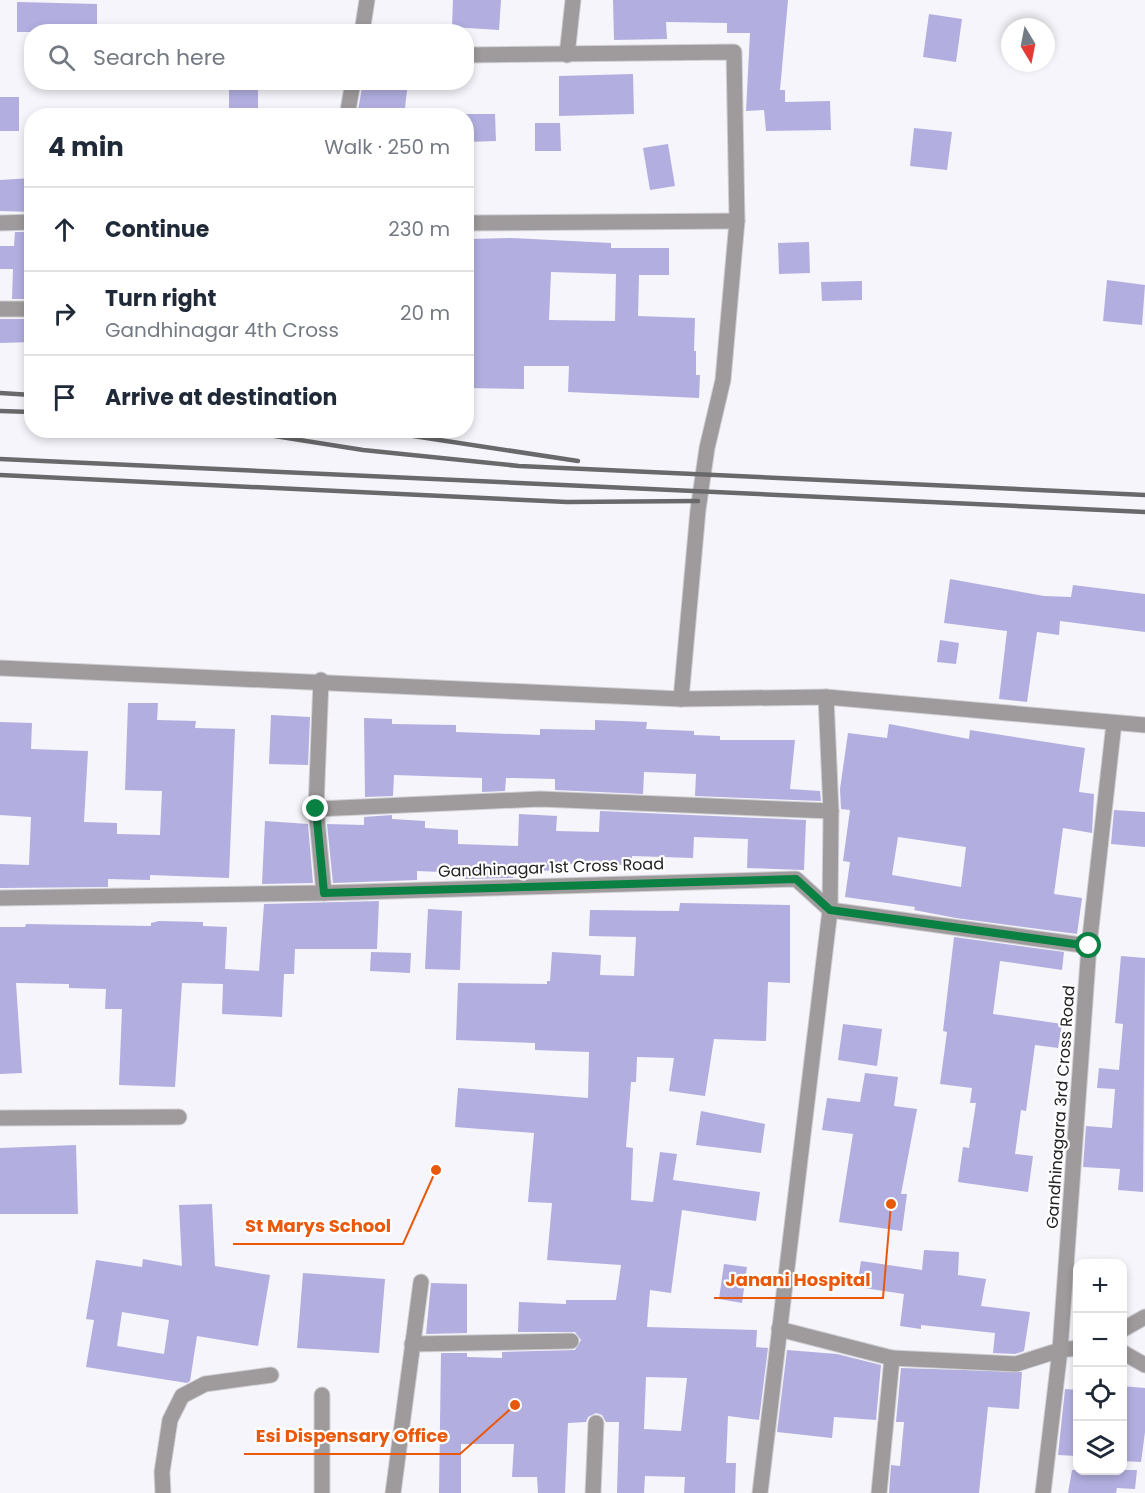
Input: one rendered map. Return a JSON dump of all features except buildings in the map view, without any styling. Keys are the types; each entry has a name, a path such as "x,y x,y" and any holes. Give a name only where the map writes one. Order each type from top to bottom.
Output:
{"street":[{"path":"364,24 368,0"},
{"path":"567,55 573,0"},
{"path":"474,55 734,52 737,221 723,380 707,448 698,510 681,699"},
{"path":"348,108 352,90"},
{"path":"474,223 737,221"},
{"path":"0,223 24,222"},
{"path":"0,309 24,309"},
{"path":"0,668 681,699 826,697 1145,725"},
{"path":"321,681 316,809 324,893"},
{"path":"760,1493 830,910 831,811 826,697"},
{"name":"Gandhinagara 3rd Cross Road","path":"1043,1493 1060,1350 1089,946 1114,723"},
{"path":"316,809 540,799 831,811"},
{"name":"Gandhinagar 1st Cross Road","path":"0,898 324,893 796,879 830,910"},
{"path":"830,910 1089,946"},
{"path":"0,1118 179,1117"},
{"path":"393,1493 421,1282"},
{"path":"1127,1327 1145,1317"},
{"path":"779,1329 892,1358 1016,1364 1060,1350 1073,1348"},
{"path":"412,1344 570,1341"},
{"path":"1127,1355 1145,1365"},
{"path":"879,1493 892,1358"},
{"path":"163,1493 162,1472 170,1420 182,1396 206,1384 271,1375"},
{"path":"322,1395 322,1493"},
{"path":"593,1493 596,1423"}],"railway":[{"path":"0,393 24,394"},
{"path":"0,411 24,412"},
{"path":"287,438 363,450 519,466 1145,495"},
{"path":"427,438 578,461"},
{"path":"0,459 1145,512"},
{"path":"0,475 567,502 698,501"}],"place":[{"name":"St Marys School","path":"436,1170"},
{"name":"Janani Hospital","path":"891,1204"},
{"name":"Esi Dispensary Office","path":"515,1405"}],"route":[{"path":"316,809 324,893 750,878 796,879 830,910 1089,946"}]}
